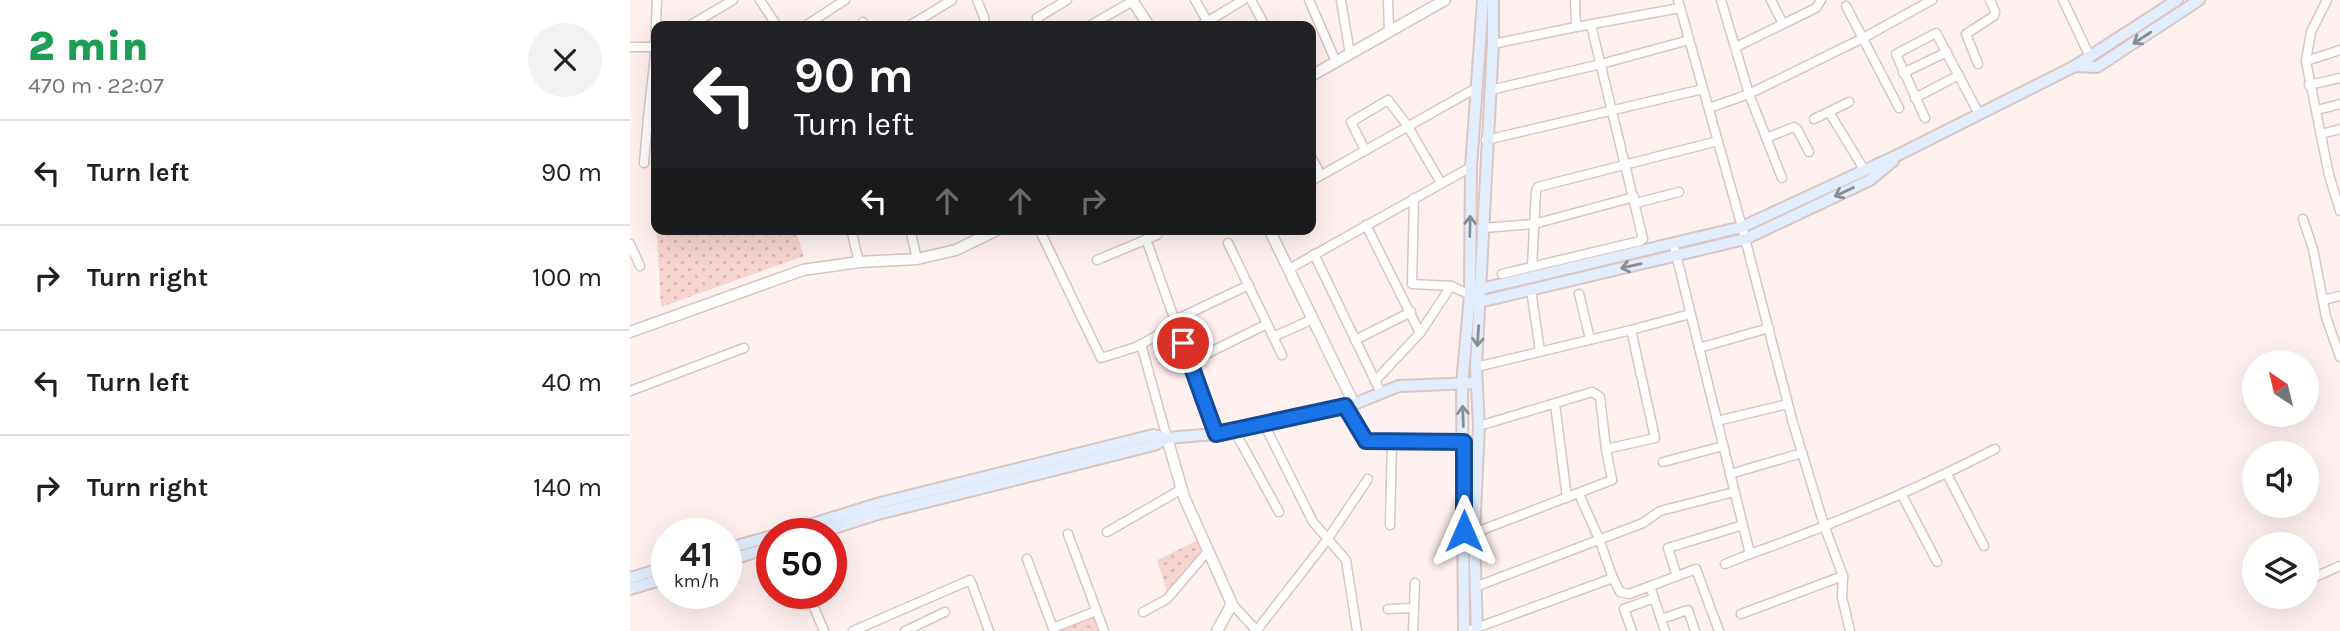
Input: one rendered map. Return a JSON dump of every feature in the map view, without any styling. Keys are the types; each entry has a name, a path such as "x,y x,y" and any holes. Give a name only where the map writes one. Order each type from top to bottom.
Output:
{"main road":[{"path":"1471,631 1462,384 1469,300 1471,167 1483,0"},
{"path":"1471,631 1475,587 1474,533 1479,426 1476,367 1493,0"},
{"path":"1744,233 2075,66 2177,0"},
{"path":"2075,66 2097,67 2199,0"},
{"path":"1469,300 1481,289 1744,233 1870,180 1885,170 1900,154"},
{"path":"1469,300 1480,302 1675,249"},
{"path":"831,518 880,503 1153,435 1167,438 1216,434 1350,405 1399,386 1476,383"},
{"path":"847,524 1154,445 1167,438"},
{"path":"630,578 651,572"},
{"path":"630,589 651,583"}],"street":[{"path":"656,21 657,0"},
{"path":"698,21 733,0"},
{"path":"760,0 774,21"},
{"path":"813,21 845,0"},
{"path":"917,21 952,0"},
{"path":"977,0 984,21"},
{"path":"1038,21 1037,18 1067,0"},
{"path":"1097,21 1133,0 1146,21"},
{"path":"1195,0 1204,21"},
{"path":"1212,21 1243,0"},
{"path":"1251,0 1262,21"},
{"path":"1309,0 1336,62"},
{"path":"1341,0 1350,54"},
{"path":"1388,0 1389,32"},
{"path":"1316,73 1445,0"},
{"path":"1574,0 1576,27"},
{"path":"1721,0 1749,94 1782,178"},
{"path":"1771,0 1783,24"},
{"path":"1736,47 1816,8 1821,0"},
{"path":"1709,108 1749,94 1863,38 1932,0"},
{"path":"1978,64 1966,34 1994,16 1995,11 1990,0"},
{"path":"2063,0 2090,57"},
{"path":"2327,0 2311,32 2306,61 2309,85 2340,211"},
{"path":"1493,44 1679,4 1744,233 1802,453 1843,576 1842,597 1850,631"},
{"path":"1846,6 1899,108"},
{"path":"1502,274 1642,240 1644,237 1591,25"},
{"path":"1925,118 1896,52 1934,33 1939,36 1979,114"},
{"path":"1490,90 1689,40"},
{"path":"630,47 651,47"},
{"path":"2306,61 2340,50"},
{"path":"1903,73 1947,52"},
{"path":"1915,98 1959,75"},
{"path":"2309,85 2340,78"},
{"path":"1316,178 1478,87"},
{"path":"644,163 651,88"},
{"path":"1486,140 1703,89"},
{"path":"1365,150 1351,122 1388,100 1407,125 1441,183"},
{"path":"1814,119 1849,103"},
{"path":"2317,110 2340,104"},
{"path":"1829,112 1865,171"},
{"path":"1766,138 1795,127 1809,152"},
{"path":"2321,134 2340,129"},
{"path":"1532,267 1535,191 1538,187 1718,141"},
{"path":"1316,166 1321,175"},
{"path":"1289,269 1471,167"},
{"path":"1482,228 1534,224 1679,192"},
{"path":"1412,284 1414,198"},
{"path":"2304,219 2314,249 2326,317 2340,357"},
{"path":"1366,225 1420,333"},
{"path":"852,235 859,262"},
{"path":"911,235 917,259"},
{"path":"630,332 803,270 859,262 917,259 956,250 986,235"},
{"path":"1042,235 1101,358 1141,344 1248,285"},
{"path":"1097,260 1155,235"},
{"path":"1272,235 1313,319 1366,441 1464,442"},
{"path":"1146,239 1216,434"},
{"path":"1228,243 1282,355"},
{"path":"630,244 640,266"},
{"path":"1675,249 1751,554"},
{"path":"1314,254 1381,393"},
{"path":"1397,285 1451,286 1469,300"},
{"path":"1375,381 1420,333 1451,286"},
{"path":"1531,289 1540,351"},
{"path":"1579,294 1590,339"},
{"path":"2323,300 2340,296"},
{"path":"1355,340 1411,312"},
{"path":"1476,367 1690,313"},
{"path":"1273,337 1313,319"},
{"path":"1190,362 1267,324"},
{"path":"1699,348 1769,328"},
{"path":"1606,449 1655,438 1631,330"},
{"path":"1141,344 1182,489 1232,604 1257,631 1327,540 1368,479"},
{"path":"630,391 744,348"},
{"path":"1474,533 1612,480 1600,397 1597,393 1592,392 1479,426"},
{"path":"1555,404 1567,498"},
{"path":"1717,421 1788,404"},
{"path":"1264,424 1313,522 1346,560 1357,631"},
{"path":"1234,430 1279,512"},
{"path":"1390,525 1392,441"},
{"path":"1663,462 1723,446"},
{"path":"1725,564 1825,528 1902,495 1995,449"},
{"path":"1730,474 1802,453"},
{"path":"1947,474 1984,546"},
{"path":"1107,532 1182,489"},
{"path":"1475,587 1643,523 1660,511 1734,492"},
{"path":"1578,494 1620,592 1629,594 1696,569 1720,631"},
{"path":"1902,495 1937,562"},
{"path":"1677,576 1668,548 1743,525"},
{"path":"1068,534 1104,631"},
{"path":"1143,612 1167,599 1208,551"},
{"path":"1027,559 1053,630 1096,611"},
{"path":"2319,575 2340,566"},
{"path":"1741,614 1843,576"},
{"path":"1471,631 1613,578"},
{"path":"853,631 971,582 989,631"},
{"path":"1413,631 1415,583"},
{"path":"1650,586 1665,631"},
{"path":"1632,631 1624,609 1654,598"},
{"path":"1217,631 1232,604"},
{"path":"1388,609 1414,608"},
{"path":"815,609 824,631"},
{"path":"1661,620 1688,610 1695,631"},
{"path":"905,631 945,612"}],"shaded area":[{"path":"656,235 797,235 804,256 661,307"},
{"path":"1202,538 1208,551 1169,598 1157,560"},
{"path":"1096,611 1104,631 1054,631"}],"route":[{"path":"1183,343 1216,434 1345,406 1366,441 1464,442 1464,531"}]}
